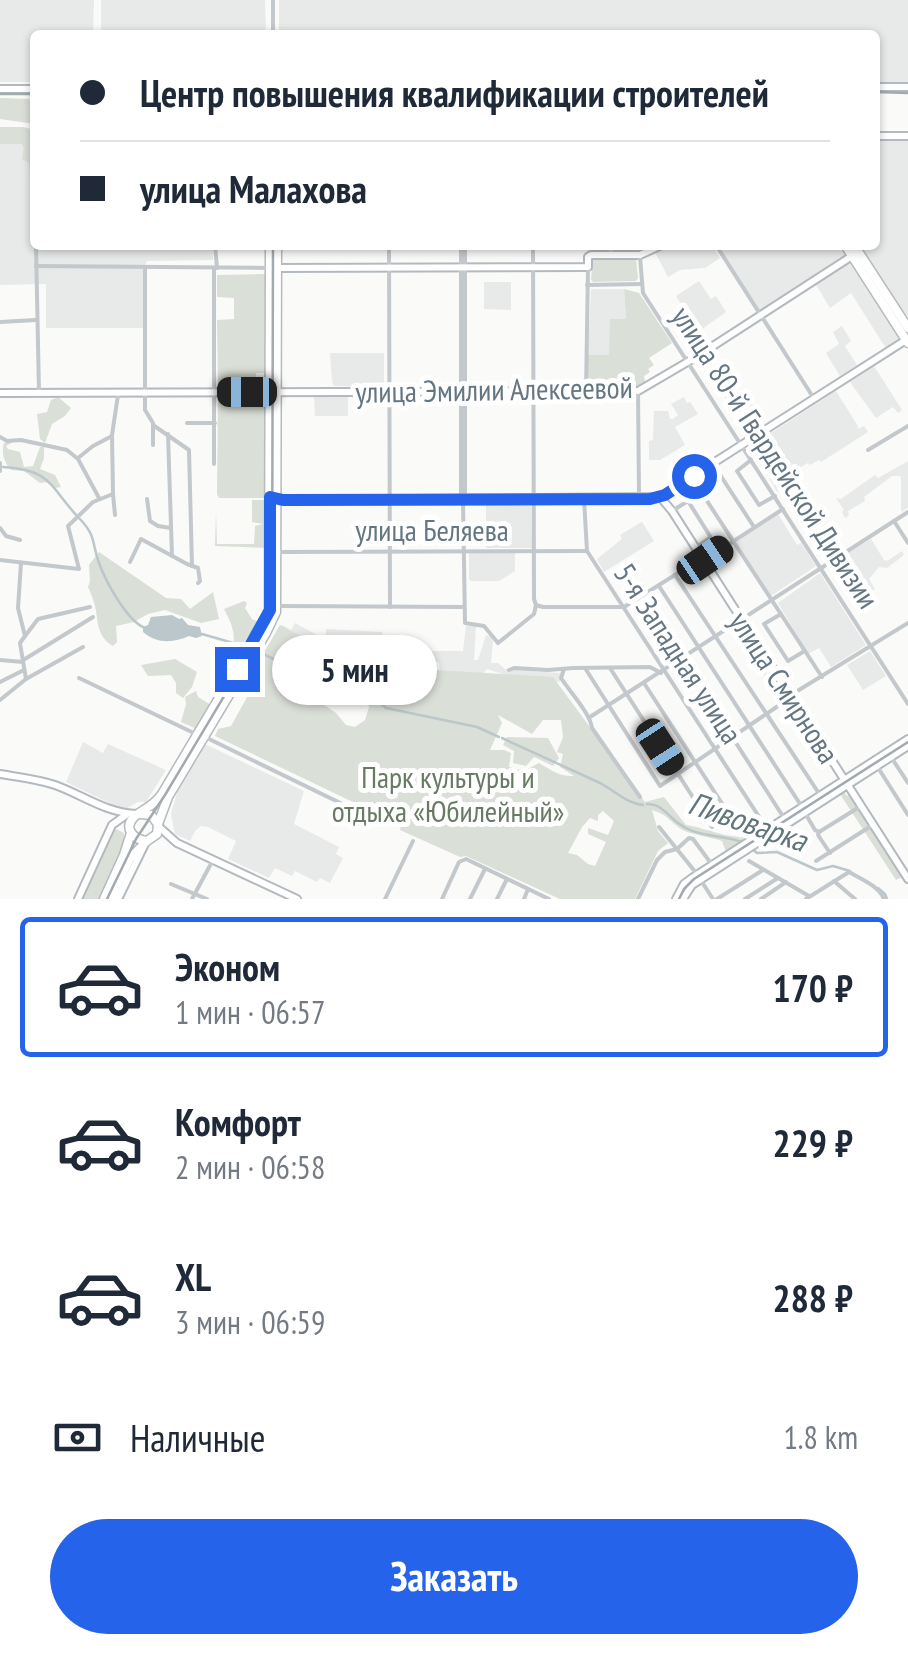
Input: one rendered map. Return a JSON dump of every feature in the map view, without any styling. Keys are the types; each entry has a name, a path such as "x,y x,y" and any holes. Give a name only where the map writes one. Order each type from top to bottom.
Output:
{"main road":[{"path":"111,899 130,858 157,834 168,797 270,610 274,250"},
{"path":"848,250 906,322"},
{"path":"857,250 907,342"},
{"path":"111,899 132,820 158,800 266,633 277,606 274,497"},
{"path":"140,814 152,815 158,825"},
{"path":"130,831 137,840 148,841"}],"street":[{"path":"273,0 273,30"},
{"path":"880,87 908,87"},
{"path":"0,89 30,89"},
{"path":"880,136 908,136"},
{"path":"36,250 39,392"},
{"path":"214,464 216,250"},
{"path":"390,250 390,607"},
{"path":"463,250 463,607 465,623 484,626 498,643 534,614 536,606 533,250"},
{"path":"612,250 612,255"},
{"path":"586,392 589,256 640,255 651,250"},
{"path":"719,250 814,398"},
{"path":"588,285 641,284 640,255"},
{"name":"улица Эмилии Алексеевой","path":"0,393 638,391 852,256"},
{"path":"36,266 588,267"},
{"path":"145,268 145,410 153,424 189,450 192,566"},
{"name":"улица 80-й Гвардейской Дивизии","path":"641,284 643,293 908,704"},
{"path":"0,322 36,320"},
{"path":"274,497 660,497 907,342"},
{"path":"638,391 639,499"},
{"path":"115,515 112,436 118,392"},
{"path":"187,423 215,423"},
{"path":"153,424 153,445"},
{"path":"868,450 908,426"},
{"path":"168,434 172,556"},
{"path":"78,459 112,436"},
{"path":"0,437 64,448 78,459 99,498"},
{"path":"751,460 737,469 759,505 775,496"},
{"path":"0,463 0,471"},
{"path":"713,464 754,528"},
{"path":"692,478 822,677"},
{"path":"0,560 79,569 68,526 99,498 113,494"},
{"name":"улица Смирнова","path":"660,497 908,876"},
{"path":"147,499 150,521 171,528"},
{"name":"5-я Западная улица","path":"584,499 587,552 763,823"},
{"path":"672,511 688,502 710,536 695,548"},
{"path":"536,606 624,607 783,509"},
{"path":"590,717 908,512"},
{"path":"894,521 908,543"},
{"path":"0,528 6,536 20,540"},
{"path":"130,562 142,539 200,569 198,583"},
{"name":"улица Беляева","path":"277,552 587,552"},
{"path":"20,563 18,608 25,636"},
{"path":"676,575 820,796"},
{"path":"658,586 830,853"},
{"path":"277,606 463,607"},
{"path":"26,678 20,643 38,619 90,607"},
{"path":"649,608 784,818"},
{"path":"781,614 764,624 788,660 804,651"},
{"path":"0,660 24,661 93,617"},
{"path":"585,668 660,786 786,698 908,623"},
{"path":"0,700 26,678 83,647"},
{"path":"509,670 650,667 663,671"},
{"path":"610,668 712,827"},
{"path":"564,669 561,678 640,797"},
{"path":"0,682 24,670"},
{"path":"79,678 364,815"},
{"path":"644,683 748,841"},
{"path":"748,841 908,742"},
{"path":"679,899 684,884 784,818 877,766 908,742"},
{"path":"890,757 908,783"},
{"path":"877,766 908,815"},
{"path":"0,774 54,785 120,815 140,814"},
{"path":"819,832 861,806"},
{"path":"78,899 120,815"},
{"path":"120,815 130,831"},
{"path":"816,861 873,824"},
{"path":"112,825 130,831"},
{"path":"158,825 178,843"},
{"path":"659,827 715,899 764,869"},
{"path":"638,899 657,860 690,838 710,862"},
{"path":"148,841 178,843 297,899"},
{"path":"385,899 413,841"},
{"path":"442,899 459,862 466,859 549,899"},
{"path":"193,896 214,860"},
{"path":"749,862 808,898 848,872 873,886 884,899"},
{"path":"470,899 485,869"},
{"path":"745,899 778,878"},
{"path":"498,899 507,880"},
{"path":"834,881 853,898"},
{"path":"761,899 786,882"},
{"path":"172,884 207,899"},
{"path":"524,899 528,889"}],"shaded area":[{"path":"0,0 94,0 93,30 30,30 30,82 0,82"},
{"path":"101,0 265,0 266,30 101,30"},
{"path":"279,0 908,0 908,86 880,86 880,30 279,30"},
{"path":"880,138 908,138 905,316 862,250 880,250"},
{"path":"30,143 30,250 213,250 213,260 147,261 145,328 46,328 46,284 0,285 0,144"},
{"path":"715,250 720,258 705,268 680,270 668,277 655,252"},
{"path":"721,250 842,250 846,256 760,311"},
{"path":"851,261 901,339 887,350 851,293 830,308 815,283"},
{"path":"699,281 726,312 698,332 676,296"},
{"path":"484,282 511,282 511,310 484,309"},
{"path":"591,289 624,289 626,319 610,355 588,355"},
{"path":"842,326 851,341 845,346 857,365 840,376 826,353 839,344 833,332"},
{"path":"330,353 384,353 384,387 334,386"},
{"path":"874,366 902,410 898,413 893,407 876,418 850,382"},
{"path":"726,375 746,404 751,402 760,416 744,426 715,382"},
{"path":"836,391 858,429 864,426 868,432 821,462 808,463 785,476 788,488 777,492 751,446"},
{"path":"314,396 348,396 348,416 315,416"},
{"path":"684,397 698,414 675,427 685,445 660,460 649,460 654,411 668,411 673,419 678,415 671,404"},
{"path":"908,461 908,508 902,512 901,479 892,476 848,511 845,518 836,498 841,499 875,475 878,478"},
{"path":"486,504 531,506 532,548 486,548"},
{"path":"778,514 816,566 771,596 736,542"},
{"path":"642,522 654,541 604,572 597,559 622,539 620,535"},
{"path":"871,539 884,560 902,551 904,555 887,568 879,567 869,579 875,589 859,598 851,587 863,578 848,553"},
{"path":"469,553 515,553 515,571 499,581 471,581"},
{"path":"820,573 866,645 831,667 819,648 808,654 778,603"},
{"path":"172,615 200,627 202,636 165,641 143,632 151,617"},
{"path":"295,623 330,642 326,629 382,632 383,651 463,651 466,626 476,626 474,660 478,660 486,635 491,636 491,663 505,669 560,673 560,682 515,678 487,669 477,680 440,673 439,662 412,661 407,671 392,672 384,665 354,665 357,649 340,643 331,643 321,661 278,633 282,625 291,630"},
{"path":"870,651 886,676 863,690 847,665"},
{"path":"83,742 103,753 108,744 166,770 146,802 124,810 66,782"},
{"path":"205,744 304,791 294,824 339,847 336,854 343,858 330,883 320,878 317,882 295,871 292,876 275,868 269,878 228,859 236,841 208,827 201,826 190,841 175,834 171,814 177,792"}],"green space":[{"path":"0,98 30,100 30,123 0,119"},
{"path":"0,127 30,129 30,180 29,163 22,159 22,144 0,144"},
{"path":"593,258 636,258 638,278 593,282"},
{"path":"266,274 267,373 256,373 256,388 218,388 217,320 234,319 234,298 217,297 217,275"},
{"path":"624,289 639,293 672,343 649,358 654,365 644,376 641,388 591,390 588,355 609,355 610,319 626,319"},
{"path":"218,395 265,395 266,498 219,498 217,494"},
{"path":"58,397 71,408 52,424 45,443 40,439 37,414 47,412 51,400"},
{"path":"13,442 6,446 20,452 24,467 33,466 40,447 44,447 40,469 55,475 61,487 40,483 24,471 11,470 3,450 4,443"},
{"path":"252,500 267,500 268,548 215,546 216,513 217,544 254,544 255,526 263,524 252,522"},
{"path":"99,552 166,598 181,599 190,609 213,592 219,619 201,623 165,610 148,614 116,626 117,642 113,646 100,630 88,587 89,565"},
{"path":"244,601 252,619 259,622 233,663 233,633 224,609"},
{"path":"741,624 786,693 780,700 734,628"},
{"name":"Парк культуры и отдыха «Юбилейный»","path":"280,625 355,665 553,677 645,802 664,797 686,825 747,840 726,852 722,841 684,831 652,810 658,831 668,843 658,851 635,899 560,899 400,830 401,825 215,736 218,729 231,726 251,690 245,685","holes":["357,672 363,678 354,688 332,681 315,684 304,677 308,673","323,693 366,695 369,707 365,720 355,727 346,725 311,696 320,694 334,704 335,698","498,715 532,734 543,720 561,720 563,737 557,752 563,754 560,767 574,776 539,763 524,771 509,767 511,753 490,750 502,723","603,811 614,821 608,835 588,828 588,834 606,842 595,866 568,853 582,827 590,818 598,821"]},
{"path":"175,659 197,672 183,698 176,693 171,675 148,676 141,665"},
{"path":"196,691 198,697 211,705 197,729 181,722 185,697"},
{"path":"507,737 548,738 559,758 553,766 534,757 526,766 513,763 514,751 503,745"},
{"path":"840,794 852,795 903,877 896,880"},
{"path":"113,830 124,833 124,841 113,875 100,899 81,899"}],"waterway":[{"name":"Пивоварка","path":"3,467 40,475 77,516"},
{"name":"Пивоварка","path":"79,518 91,535 112,590 131,618 145,628"},
{"name":"Пивоварка","path":"202,634 247,647"},
{"name":"Пивоварка","path":"260,651 311,675 352,685 386,708 477,727 499,737"},
{"name":"Пивоварка","path":"502,738 643,805"},
{"name":"Пивоварка","path":"647,804 661,809 688,829 744,843"},
{"name":"Пивоварка","path":"751,848 757,853 777,852 817,870 833,866 850,871"},
{"name":"Пивоварка","path":"878,888 887,899"}],"tram line":[{"path":"880,92 908,93"},
{"path":"0,94 30,94"},
{"path":"107,899 136,839 272,611 273,250"},
{"path":"679,899 694,879 908,742"}],"route":[{"path":"237,669 270,610 270,497 650,499 665,495 694,476"}]}
